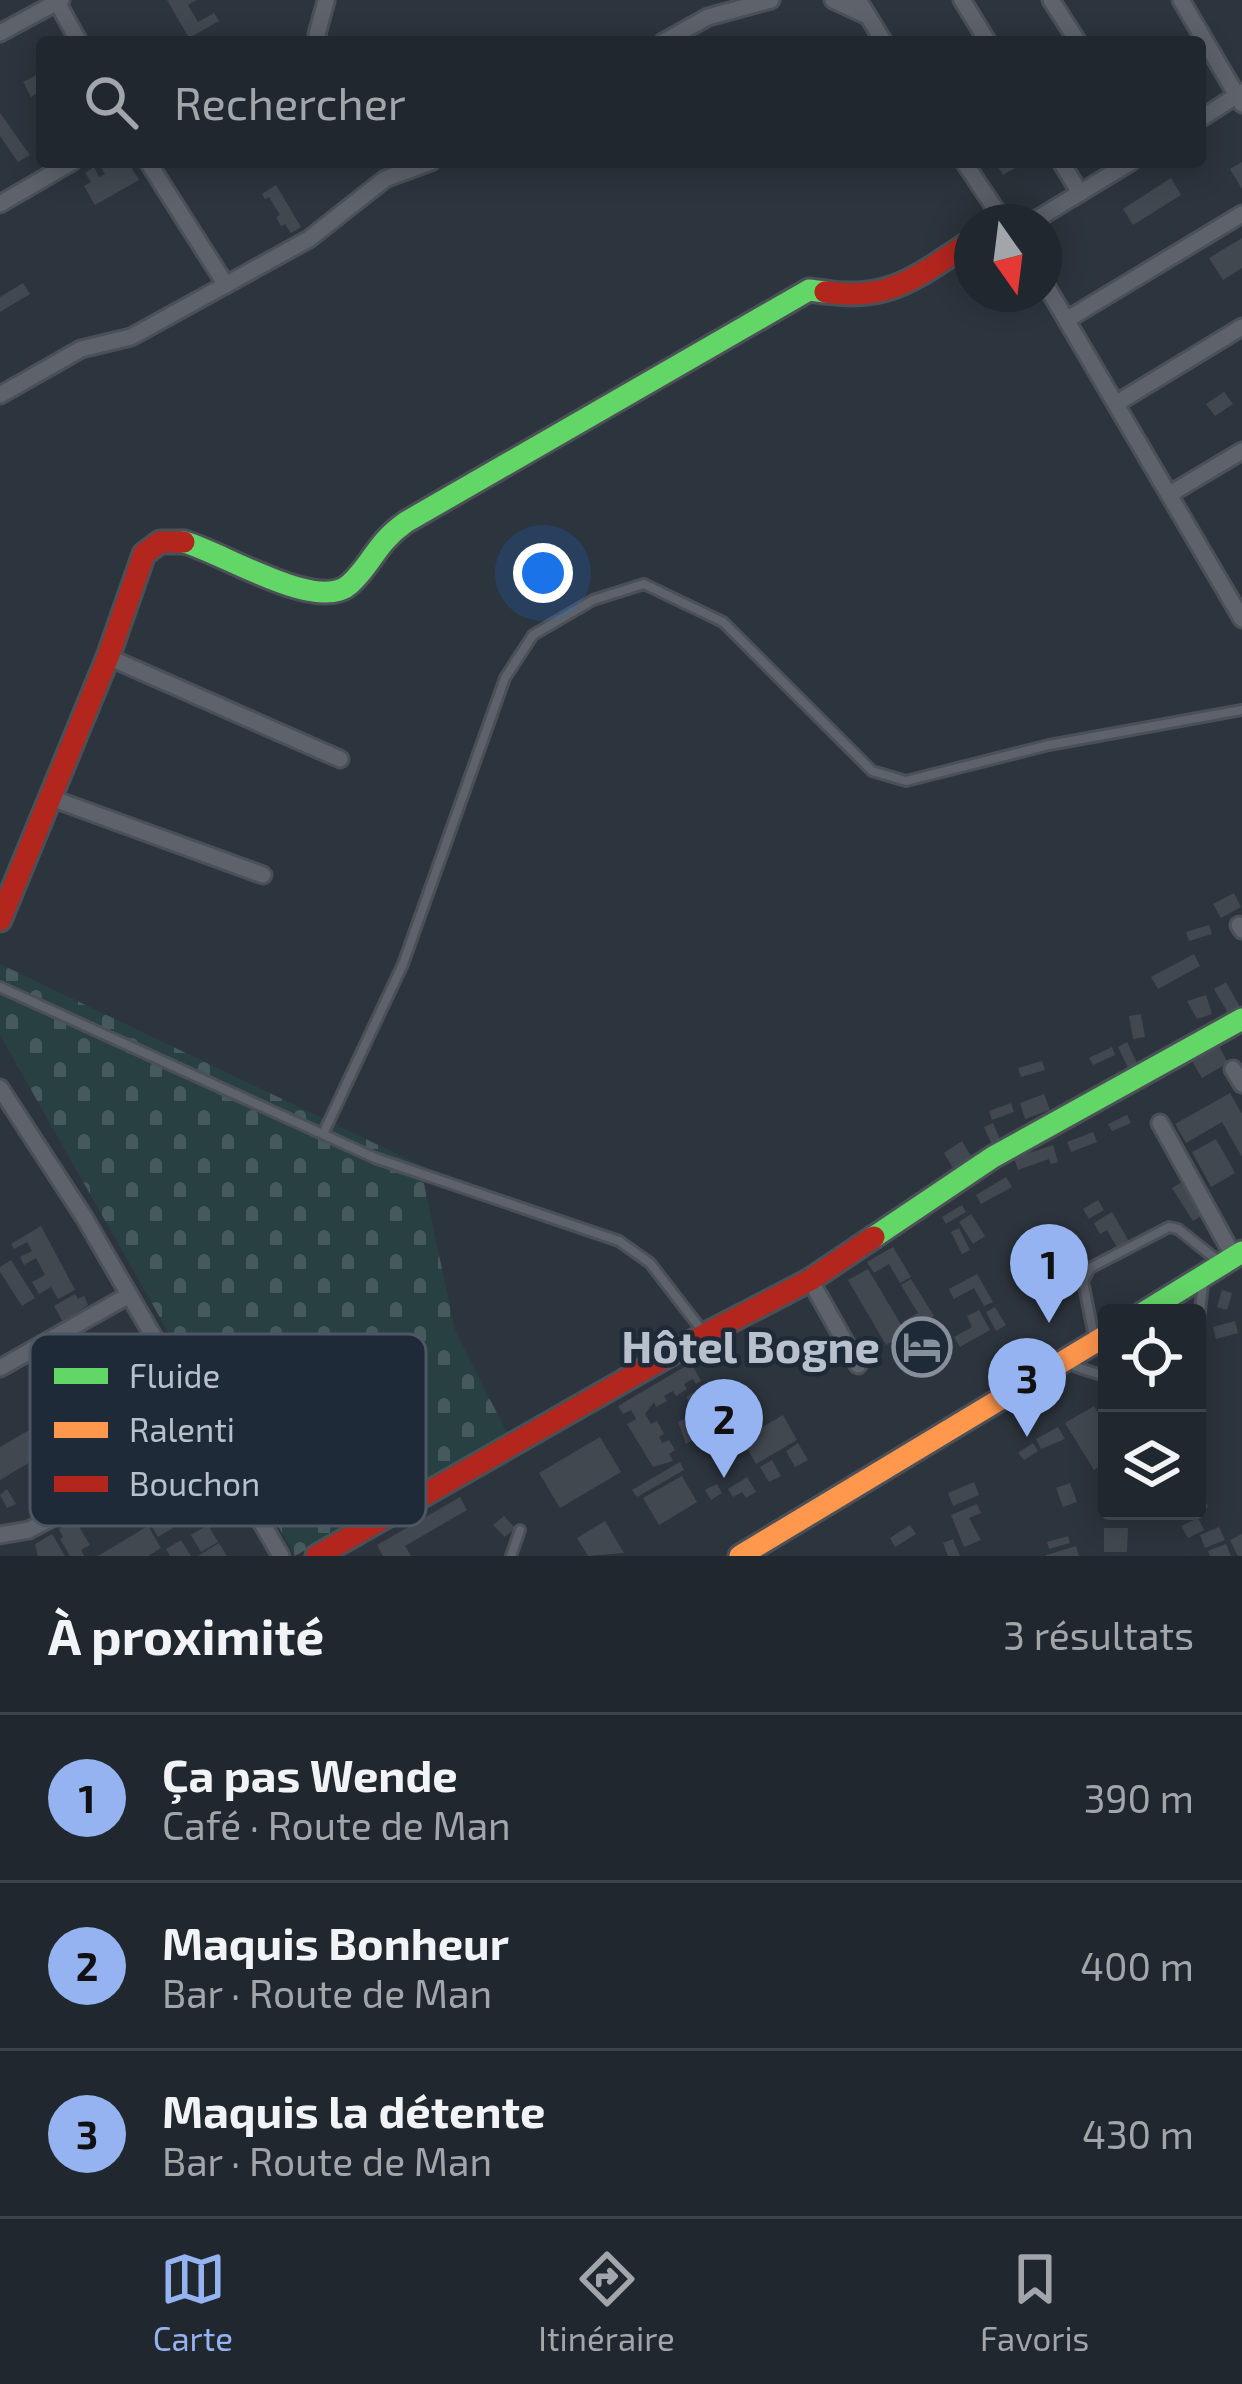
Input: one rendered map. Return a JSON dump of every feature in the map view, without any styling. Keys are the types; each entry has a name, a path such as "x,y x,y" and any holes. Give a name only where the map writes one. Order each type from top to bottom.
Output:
{"main road":[{"path":"0,920 108,657 144,554 160,538 192,541 302,590 341,592 380,541 406,522 809,290 857,297 895,290 954,252"},
{"path":"426,1494 810,1280 993,1157 1242,1019"},
{"path":"1158,1304 1226,1262"},
{"path":"740,1556 1098,1340"},
{"path":"317,1556 370,1526"}],"street":[{"path":"316,0 330,1 318,36"},
{"path":"673,36 708,16 771,0"},
{"path":"833,0 867,16"},
{"path":"858,0 880,36"},
{"path":"962,0 984,36"},
{"path":"1052,0 1074,36"},
{"path":"1181,0 1203,36"},
{"path":"0,33 59,1 77,36"},
{"path":"1206,41 1240,97 1206,115"},
{"path":"0,204 62,168"},
{"path":"152,168 226,285"},
{"path":"0,395 81,349 131,337 309,239 385,179 415,168"},
{"path":"968,168 991,204"},
{"path":"1065,168 1080,193"},
{"path":"1062,204 1121,168"},
{"path":"1069,319 1242,214"},
{"path":"1062,309 1170,494 1235,590 1242,619"},
{"path":"1117,403 1242,326"},
{"path":"1170,494 1242,451"},
{"path":"108,657 340,759"},
{"path":"51,798 263,875"},
{"path":"0,1088 7,1115 152,1334"},
{"path":"1160,1123 1226,1262"},
{"path":"810,1280 858,1365"},
{"path":"59,1334 129,1294"},
{"path":"0,1368 30,1351"},
{"path":"0,1535 36,1526"},
{"path":"263,1526 281,1556"}],"lane":[{"path":"323,1134 403,964 505,678 533,635 592,600 644,584 723,622 872,771 906,781 1049,745 1242,710"},
{"path":"0,987 375,1157 619,1241 650,1263 706,1334"},
{"path":"1098,1328 1083,1281 1090,1268 1169,1228 1178,1229 1226,1262 1206,1313"},
{"path":"1061,1362 1098,1374"},
{"path":"511,1556 520,1530"}],"green space":[{"path":"0,964 420,1165 455,1330 508,1435 426,1482 426,1334 169,1334 0,1035"},
{"path":"278,1526 348,1526 295,1556"}],"building":[{"path":"167,0 197,0 188,5 198,22 214,13 219,21 188,36"},
{"path":"36,75 36,94 31,97 23,82"},
{"path":"0,113 30,155 18,162 0,136"},
{"path":"1242,162 1242,189 1230,169"},
{"path":"94,168 99,177 105,174 101,168 132,168 139,180 95,205 84,186 91,182 85,173"},
{"path":"1171,178 1181,195 1133,225 1123,209"},
{"path":"276,185 301,227 291,233 285,224 281,226 276,217 280,215 262,194"},
{"path":"1242,238 1242,268 1223,280 1209,258"},
{"path":"23,283 30,294 0,312 0,297"},
{"path":"1224,392 1233,404 1215,416 1206,404"},
{"path":"1234,893 1241,907 1221,918 1213,904"},
{"path":"1209,925 1212,934 1189,941 1186,932"},
{"path":"1194,954 1200,966 1158,989 1151,977"},
{"path":"1226,982 1240,1007 1228,1013 1214,989"},
{"path":"1206,995 1212,1014 1197,1019 1187,1001"},
{"path":"1141,1014 1145,1037 1133,1039 1129,1016"},
{"path":"1127,1042 1138,1065 1129,1070 1118,1047"},
{"path":"1219,1046 1228,1063 1202,1078 1192,1061"},
{"path":"1112,1047 1115,1055 1093,1065 1089,1058"},
{"path":"1042,1061 1045,1070 1021,1077 1018,1068"},
{"path":"1230,1093 1242,1114 1242,1157 1222,1122 1186,1143 1175,1124"},
{"path":"1044,1094 1050,1110 1025,1119 1020,1103"},
{"path":"1011,1103 1014,1112 992,1120 989,1111"},
{"path":"1127,1115 1131,1123 1112,1131 1108,1124"},
{"path":"993,1123 1000,1139 991,1143 984,1127"},
{"path":"1093,1132 1097,1142 1071,1152 1067,1142"},
{"path":"1216,1139 1235,1173 1211,1187 1192,1152"},
{"path":"962,1141 971,1156 953,1168 944,1153"},
{"path":"1053,1145 1058,1162 1051,1164 1049,1159 1018,1170 1014,1158"},
{"path":"1006,1177 1012,1187 981,1204 976,1195"},
{"path":"1182,1182 1203,1215 1193,1221 1172,1188"},
{"path":"1098,1200 1104,1210 1089,1219 1083,1209"},
{"path":"962,1205 966,1212 946,1224 942,1217"},
{"path":"1112,1212 1131,1245 1119,1251 1107,1230 1100,1234 1094,1223"},
{"path":"971,1214 985,1236 973,1244 959,1222"},
{"path":"41,1226 75,1290 58,1299 51,1287 39,1294 32,1282 45,1275 36,1258 24,1265 20,1257 32,1251 27,1242 14,1249 11,1244"},
{"path":"959,1228 970,1250 962,1254 951,1232"},
{"path":"893,1247 911,1277 900,1283 889,1264 874,1273 867,1262"},
{"path":"11,1260 35,1298 22,1306 0,1272"},
{"path":"868,1269 906,1333 886,1345 848,1280"},
{"path":"977,1274 993,1302 984,1306 974,1288 954,1299 949,1289"},
{"path":"911,1279 941,1329 926,1337 919,1326 908,1332 902,1322 918,1313 901,1285"},
{"path":"1222,1290 1232,1293 1227,1310 1217,1307"},
{"path":"75,1294 78,1299 84,1296 88,1305 63,1322 54,1306"},
{"path":"995,1307 1006,1325 996,1331 986,1312"},
{"path":"979,1310 990,1330 960,1347 954,1337 972,1327 967,1316"},
{"path":"1235,1321 1238,1333 1216,1339 1213,1327"},
{"path":"691,1363 701,1381 684,1384 687,1389 664,1396 667,1401 656,1407 654,1402 645,1414 651,1424 657,1421 664,1434 659,1437 662,1443 669,1440 675,1450 669,1454 673,1461 653,1467 627,1424 636,1419 631,1410 623,1414 618,1406"},
{"path":"704,1386 711,1398 693,1408 686,1397"},
{"path":"708,1405 726,1428 686,1444 678,1422"},
{"path":"1094,1406 1098,1467 1094,1470 1065,1423"},
{"path":"783,1415 797,1440 756,1464 742,1439"},
{"path":"1058,1427 1065,1439 1041,1449 1036,1439"},
{"path":"30,1430 30,1462 0,1480 0,1447"},
{"path":"600,1437 621,1472 560,1508 539,1473"},
{"path":"730,1440 736,1451 718,1461 712,1451"},
{"path":"798,1443 808,1460 795,1467 786,1451"},
{"path":"1033,1443 1038,1451 1024,1460 1018,1453"},
{"path":"772,1460 781,1476 769,1482 760,1467"},
{"path":"680,1462 684,1470 637,1497 632,1490"},
{"path":"682,1476 697,1502 659,1525 643,1498"},
{"path":"747,1477 756,1492 746,1498 742,1492 733,1497 728,1489"},
{"path":"974,1482 979,1495 953,1506 948,1493"},
{"path":"1070,1483 1077,1502 1063,1507 1056,1488"},
{"path":"717,1484 722,1493 711,1500 705,1490"},
{"path":"7,1489 16,1504 7,1508 0,1495"},
{"path":"460,1497 467,1510 405,1546 411,1556 383,1556 377,1545 410,1526 426,1526 426,1517"},
{"path":"977,1504 981,1513 969,1518 981,1540 964,1547 951,1515"},
{"path":"504,1516 515,1528 505,1537 493,1525"},
{"path":"1199,1520 1204,1530 1188,1538 1181,1526"},
{"path":"605,1521 624,1553 588,1556 577,1538"},
{"path":"910,1525 916,1534 895,1547 890,1538"},
{"path":"79,1526 90,1545 81,1550 84,1556 70,1556 59,1529"},
{"path":"148,1526 161,1548 148,1556 98,1556"},
{"path":"151,1526 172,1526 173,1528 158,1537"},
{"path":"209,1526 218,1542 201,1552 191,1535"},
{"path":"1219,1527 1225,1540 1205,1548 1200,1535"},
{"path":"1104,1528 1128,1528 1127,1552 1104,1552"},
{"path":"52,1534 65,1556 38,1556 35,1544"},
{"path":"1242,1534 1242,1556 1238,1556 1230,1540"},
{"path":"1068,1536 1070,1543 1049,1549 1047,1542"},
{"path":"953,1539 960,1556 948,1556 943,1543"},
{"path":"181,1540 191,1556 170,1556 166,1549"},
{"path":"219,1543 227,1556 198,1556"},
{"path":"1226,1544 1231,1556 1210,1556 1208,1551"},
{"path":"1076,1546 1079,1556 1046,1556 1046,1555"}],"traffic: fast":[{"path":"184,542 293,587 335,591 350,584 406,522 809,290 825,292"},
{"path":"874,1237 993,1157 1242,1019"},
{"path":"1158,1304 1242,1252"}],"traffic: slow":[{"path":"740,1556 1098,1340"}],"traffic: jam":[{"path":"825,292 887,289 954,253"},
{"path":"0,920 108,657 144,554 160,542 184,542"},
{"path":"426,1494 810,1280 874,1237"},
{"path":"317,1556 370,1526"}],"place":[{"name":"Ça pas Wende","path":"1049,1323"},
{"name":"Hôtel Bogne","path":"922,1347"},
{"name":"Maquis la détente","path":"1027,1437"},
{"name":"Maquis Bonheur","path":"724,1478"}]}
